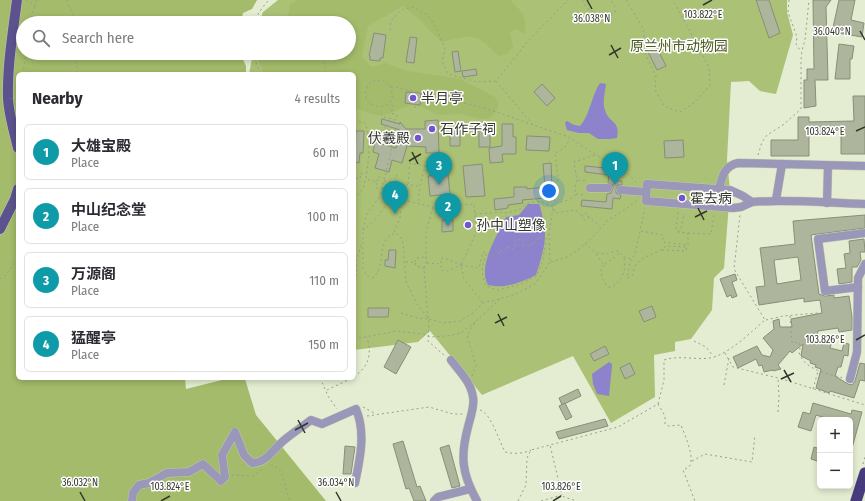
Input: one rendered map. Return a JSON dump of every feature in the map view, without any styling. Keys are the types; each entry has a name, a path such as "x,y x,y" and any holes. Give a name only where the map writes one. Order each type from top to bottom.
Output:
{"highway":[{"path":"856,501 865,473"},
{"path":"863,501 865,494"}],"main road":[{"path":"16,139 8,99 9,72 17,0"},
{"path":"0,229 16,196"}],"street":[{"path":"776,200 782,164"},
{"path":"719,189 721,180 726,170 731,165 782,164 865,166"},
{"path":"827,203 828,166"},
{"path":"752,202 730,190 647,184 646,201 733,208 741,207 752,202 776,200 865,204"},
{"path":"590,188 608,188"},
{"path":"621,190 646,192"},
{"path":"858,287 825,291 818,239 865,233"},
{"path":"850,380 857,352 858,278 865,264"},
{"path":"451,360 470,385 474,398 463,460 470,489 476,501"},
{"path":"132,501 133,493 139,484 149,484 167,473 188,472 203,464 221,481 225,477 222,455 235,432 244,455 252,463 257,463 271,455 282,442 311,420 322,424 356,409 360,418 362,451 355,483"},
{"path":"434,501 438,497 470,489"}],"path":[{"path":"25,0 35,6"},
{"path":"32,16 37,0"},
{"path":"67,0 67,5 74,16"},
{"path":"257,16 262,7 269,0"},
{"path":"390,30 391,21 401,10 413,7 428,15 436,27 445,49 442,61 448,74 477,82 496,81 529,40 568,0"},
{"path":"582,0 587,9 595,14 608,15 615,13 615,7 611,0"},
{"path":"626,0 643,28 644,37 640,43 656,76 655,90 664,106 680,112 694,103 710,85 709,67 673,0"},
{"path":"789,0 788,12 797,37 796,44 798,48 802,50"},
{"path":"746,164 757,158 762,142 767,135 783,125 801,109 802,50 805,40 809,0"},
{"path":"23,72 25,60"},
{"path":"76,72 78,63 77,60"},
{"path":"255,60 261,72"},
{"path":"321,60 325,65 326,72"},
{"path":"375,80 386,82 390,86 393,91 392,96 390,102 386,105 380,107 375,106 366,98 367,87 375,80"},
{"path":"496,81 533,126"},
{"path":"390,86 476,106 510,116 533,126 569,137 595,155 627,173 646,192 626,209 608,220 585,244 567,257 550,262"},
{"path":"415,91 415,108"},
{"path":"381,114 383,117 395,120 397,115 391,113 393,107 390,102"},
{"path":"383,117 381,122 394,140 384,178 383,188 380,196 366,215 363,230 363,269 365,274 372,278 378,272 382,249 386,239 394,233 400,218 403,192 399,191 400,184"},
{"path":"356,121 364,123 367,129 368,143 365,184 356,196"},
{"path":"401,313 444,323 460,321 473,313 483,304 514,295 535,284 550,262 549,234 554,193 558,178 555,153 563,150 569,137"},
{"path":"554,202 566,202 576,194 575,185 577,180 574,162 595,155"},
{"path":"408,184 410,163 425,166 420,186 418,204"},
{"path":"356,178 360,179 361,173 366,174"},
{"path":"363,230 370,225 379,214 394,190 397,184 398,175 396,175 394,182 394,190"},
{"path":"383,188 376,188 378,177 384,178"},
{"path":"366,179 377,182"},
{"path":"384,181 394,182"},
{"path":"397,184 420,186"},
{"path":"402,200 432,207 474,204 476,233 461,265 464,279 483,304"},
{"path":"640,231 663,235 664,242 687,247 686,251 662,250 653,253 639,261 635,266 632,276 627,278 631,259 635,254 646,201"},
{"path":"475,214 508,212 520,209 531,202 543,202 553,207 555,213 576,210 584,220 589,217"},
{"path":"678,232 681,229 683,204"},
{"path":"678,232 676,229 683,204"},
{"path":"678,232 711,234 715,206"},
{"path":"432,207 426,232 426,263 424,269 429,319 427,336 428,342 451,360"},
{"path":"741,207 734,269 765,320"},
{"path":"582,216 582,214 587,213 589,217 601,227"},
{"path":"394,233 400,236 403,242 406,282 417,304 429,319"},
{"path":"662,250 666,246 688,245 688,233"},
{"path":"488,254 484,260 482,274 486,286 498,290 518,285 537,276 543,259 546,239 549,234"},
{"path":"461,265 447,271 441,270 441,258 461,265 479,268 483,252 498,258 499,250 505,251 506,247 514,249 516,239 523,240 522,245 531,246 532,242 537,242 538,237 546,239"},
{"path":"356,278 356,261 362,242"},
{"path":"585,244 596,253 604,265"},
{"path":"596,253 608,254 618,251 624,257 631,259"},
{"path":"620,253 604,265 601,270 602,278 608,287 612,287 622,278 624,270 624,257"},
{"path":"415,262 416,258 425,257"},
{"path":"0,279 5,276 16,261"},
{"path":"404,262 415,262"},
{"path":"415,262 416,266 424,269"},
{"path":"426,263 441,264"},
{"path":"356,339 397,331 431,337 462,333 500,298"},
{"path":"695,501 683,470 689,467 691,461 687,440 681,425 668,426 665,424 665,416 658,404 664,380 664,360 672,358 710,358 725,352 765,320 818,313"},
{"path":"790,316 792,343 800,342 799,352 802,360 813,368 850,380"},
{"path":"470,385 476,364 467,335 475,322"},
{"path":"356,375 362,371 369,360 369,346 367,337"},
{"path":"694,341 706,347 714,356"},
{"path":"725,352 733,367 778,378 865,405"},
{"path":"724,385 729,357"},
{"path":"813,389 818,370"},
{"path":"778,378 778,412"},
{"path":"321,380 328,396 336,407"},
{"path":"326,390 348,380"},
{"path":"364,417 429,407 453,414 463,414 479,409 485,411 489,417 505,452 514,454 618,427 658,404"},
{"path":"691,461 705,454 752,462 755,435"},
{"path":"550,444 562,494 564,498 576,501"},
{"path":"518,501 526,485 526,458 531,450"},
{"path":"225,477 233,475 253,476 271,464 279,468 290,501"},
{"path":"541,501 562,494"}],"green space":[{"path":"0,0 257,0 252,9 243,13 242,16 16,16 16,60 243,60 246,66 246,72 16,72 16,380 185,380 186,389 222,380 245,380 256,415 326,501 0,501"},
{"name":"原兰州市动物园","path":"278,0 787,0 787,12 793,35 776,94 760,91 749,81 731,82 727,160 730,190 724,268 714,278 712,310 691,339 675,342 675,351 654,355 655,397 611,423 573,356 482,395 430,331 418,342 356,350 356,72 249,72 252,60 356,60 356,16 262,16 263,12"},
{"path":"298,0 512,0 524,16 525,28 524,34 516,29 510,32 513,47 507,54 498,56 479,39 463,37 440,41 418,18 403,6 368,26 362,57 371,67 385,63 407,71 460,79 495,97 499,104 496,112 487,119 458,114 439,115 416,105 404,107 383,115 375,115 356,109 356,72 263,72 259,60 356,60 356,16 286,16 288,15 290,4"}],"shaded area":[{"path":"600,83 606,84 604,107 609,117 616,125 618,132 617,138 598,139 589,133 579,133 567,130 565,123 567,121 574,125 580,126 584,121"},
{"path":"528,204 539,204 545,234 542,255 536,275 506,286 488,285 485,277 485,269 494,241 506,217 519,215"},
{"path":"609,362 612,366 609,396 597,394 593,384 592,374"}],"building":[{"path":"756,0 769,0 780,33 769,38"},
{"path":"813,0 831,0 826,7 828,80 815,80 816,106 804,108 804,80 807,80 807,69 814,69"},
{"path":"839,0 855,0 851,20 864,23 862,37 832,32"},
{"path":"374,33 386,35 383,58 380,58 380,61 370,60 369,56"},
{"path":"410,37 417,38 414,63 406,62"},
{"path":"655,44 666,66 657,70 646,48"},
{"path":"839,44 854,46 852,59 850,59 850,79 835,79"},
{"path":"458,51 461,71 455,72 452,52"},
{"path":"476,69 477,75 463,77 462,71"},
{"path":"542,84 555,98 547,106 534,92"},
{"name":"半月亭","path":"406,92 421,93 420,105 405,103"},
{"path":"853,96 865,96 865,154 841,154 841,131 809,132 809,156 771,156 771,140 798,140 798,117 809,117 809,122 854,121"},
{"path":"382,119 400,124 400,122 406,129 425,129 425,121 438,120 439,153 426,153 426,147 407,146 402,163 392,160 389,172 375,168 379,154 373,152 375,142 396,148 399,138 400,130 381,124"},
{"path":"479,123 490,123 490,147 479,147"},
{"path":"502,124 513,124 513,137 516,137 516,154 502,154 503,162 490,163 489,148 502,146"},
{"path":"450,129 460,130 460,146 450,146"},
{"path":"356,131 364,131 363,153 360,153 359,163 356,162"},
{"path":"527,136 550,137 549,151 526,150"},
{"path":"683,140 684,157 665,158 664,141"},
{"path":"551,163 552,187 545,187 543,164"},
{"path":"482,164 485,196 466,197 463,166"},
{"path":"585,166 616,169 615,181 622,181 622,185 618,185 616,193 621,195 620,199 613,198 612,209 581,206 582,200 606,202 607,194 611,193 613,188 613,185 608,183 609,175 585,172"},
{"path":"448,174 450,194 430,196 428,176"},
{"path":"514,187 527,187 527,189 545,187 546,198 522,200 523,203 508,205 508,208 495,210 494,199 514,197"},
{"path":"865,215 865,228 811,235 819,294 825,296 834,295 834,298 849,296 852,317 852,330 839,332 838,328 818,331 816,339 831,344 830,348 842,351 844,343 849,344 848,356 844,355 841,367 838,367 835,376 848,384 852,385 855,381 860,363 865,364 865,381 860,380 854,398 830,391 829,393 816,388 821,369 815,367 816,365 810,363 811,361 801,356 803,344 792,353 790,351 778,365 781,369 773,371 764,372 762,365 759,366 756,359 738,368 733,357 757,346 762,355 770,357 773,350 763,338 774,329 773,321 779,319 780,327 792,327 791,319 822,313 820,300 804,302 804,298 759,305 756,287 765,286 760,248 795,244 793,221","holes":["798,257 801,280 777,284 774,260"]},
{"path":"442,220 453,220 453,231 442,232"},
{"path":"864,239 865,252 860,252 861,260 857,267 852,267 852,282 839,284 837,269 846,268 844,254 850,253 849,241"},
{"path":"389,250 396,250 395,268 385,266 385,260 388,260"},
{"path":"735,274 737,280 732,282 737,296 732,298 731,295 727,297 720,279"},
{"path":"652,306 656,317 644,322 639,311"},
{"path":"368,308 389,308 388,317 368,317"},
{"path":"398,340 411,347 396,374 384,367"},
{"path":"605,346 609,354 594,361 590,354"},
{"path":"630,363 635,374 625,379 620,368"},
{"path":"578,389 581,396 562,405 559,398"},
{"path":"565,403 572,417 566,420 559,406"},
{"path":"813,403 851,414 852,410 862,412 853,444 853,417 822,417 816,415 811,431 798,427 803,412 810,414"},
{"path":"605,419 608,426 559,439 556,432"},
{"path":"403,441 417,487 420,486 426,501 414,501 409,488 406,489 393,444"},
{"path":"449,445 460,486 452,488 440,448"},
{"path":"345,446 355,447 351,474 343,474"},
{"path":"814,447 817,448 817,461 811,459"}],"place":[{"name":"半月亭","path":"413,98"},
{"name":"石作子祠","path":"432,129"},
{"name":"伏羲殿","path":"418,138"},
{"name":"万源阁","path":"439,185"},
{"name":"大雄宝殿","path":"615,185"},
{"name":"霍去病","path":"682,198"},
{"name":"猛醒亭","path":"395,214"},
{"name":"孙中山塑像","path":"468,225"},
{"name":"中山纪念堂","path":"448,226"}]}
